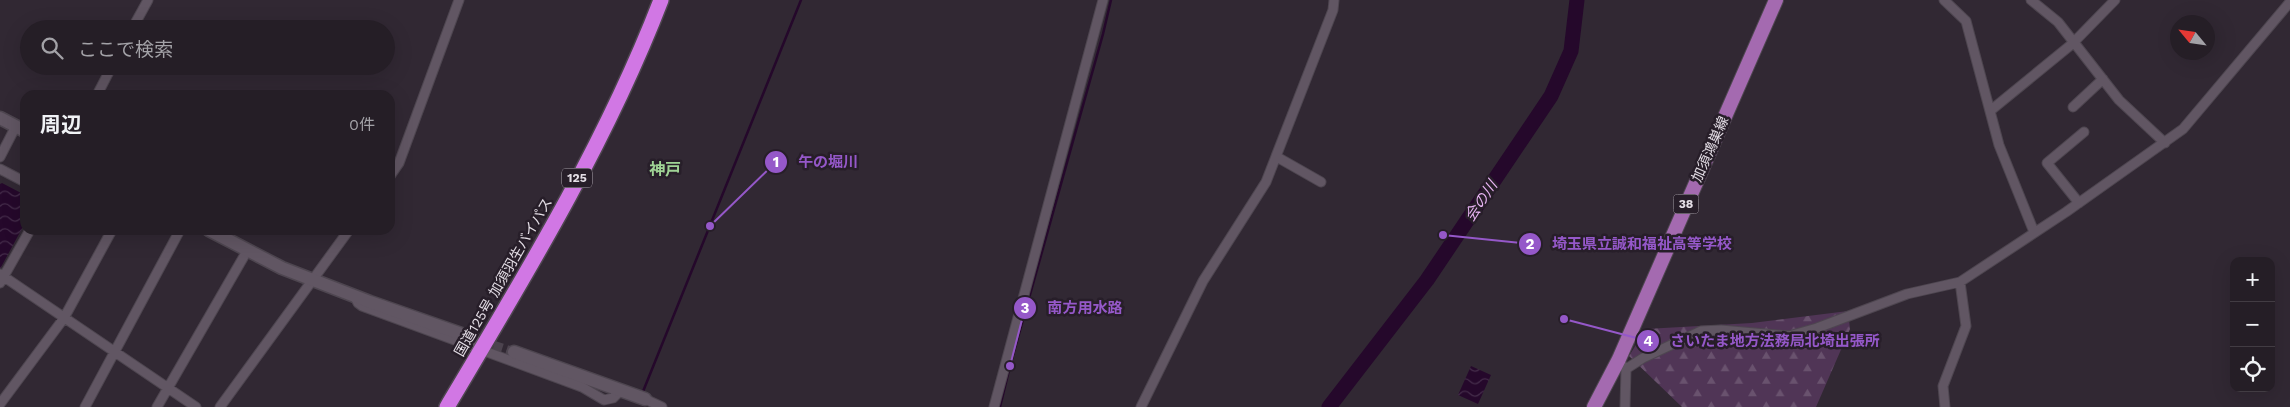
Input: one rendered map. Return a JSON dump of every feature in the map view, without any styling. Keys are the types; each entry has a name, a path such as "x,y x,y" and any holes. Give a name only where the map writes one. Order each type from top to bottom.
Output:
{"highway":[{"name":"国道125号 加須羽生バイパス","path":"447,407 477,344 586,163 613,108 661,0"}],"main road":[{"name":"加須鴻巣線","path":"1594,407 1622,364 1776,0"}],"street":[{"path":"137,20 148,0"},
{"path":"395,162 459,0"},
{"path":"994,407 1095,36 1103,0"},
{"path":"1141,407 1203,280 1266,182 1333,10 1334,0"},
{"path":"1944,0 1966,21 1999,145 2034,232"},
{"path":"2031,0 2058,22 2119,100 2165,143"},
{"path":"1990,111 2075,42 2115,0"},
{"path":"1625,407 1622,364 1701,331 1721,330 1789,336 1817,328 1907,294 1960,282 2078,203 2183,129 2290,2"},
{"path":"100,90 107,75"},
{"path":"2073,107 2103,79"},
{"path":"0,118 20,129 0,157"},
{"path":"2078,203 2047,164 2084,132"},
{"path":"1277,157 1321,182"},
{"path":"0,169 20,179"},
{"path":"27,235 1,278 196,407"},
{"path":"0,404 64,318 109,235"},
{"path":"85,407 177,235"},
{"path":"218,235 247,251 312,280 582,387 604,400 613,398 620,390"},
{"path":"220,407 345,235"},
{"path":"156,407 247,251"},
{"path":"1944,407 1943,386 1966,326 1960,282"},
{"path":"514,352 645,399 662,407"}],"green space":[{"path":"1848,311 1850,329 1816,407 1682,407 1629,356 1646,329 1752,323"}],"water":[{"path":"2,183 20,192 20,232 0,269 0,184"},
{"path":"1471,366 1491,375 1478,404 1458,395"}],"waterway":[{"path":"642,394 801,0"},
{"path":"1000,407 1111,0"},
{"name":"会の川","path":"1329,407 1427,280 1551,96 1571,51 1577,0"}],"tunnel":[{"path":"481,341 514,352"}],"place":[{"name":"午の堀川","path":"710,226"},
{"name":"埼玉県立誠和福祉高等学校","path":"1443,235"},
{"name":"さいたま地方法務局北埼出張所","path":"1564,319"},
{"name":"南方用水路","path":"1010,366"}],"district":[{"name":"神戸","path":"665,169"}]}
